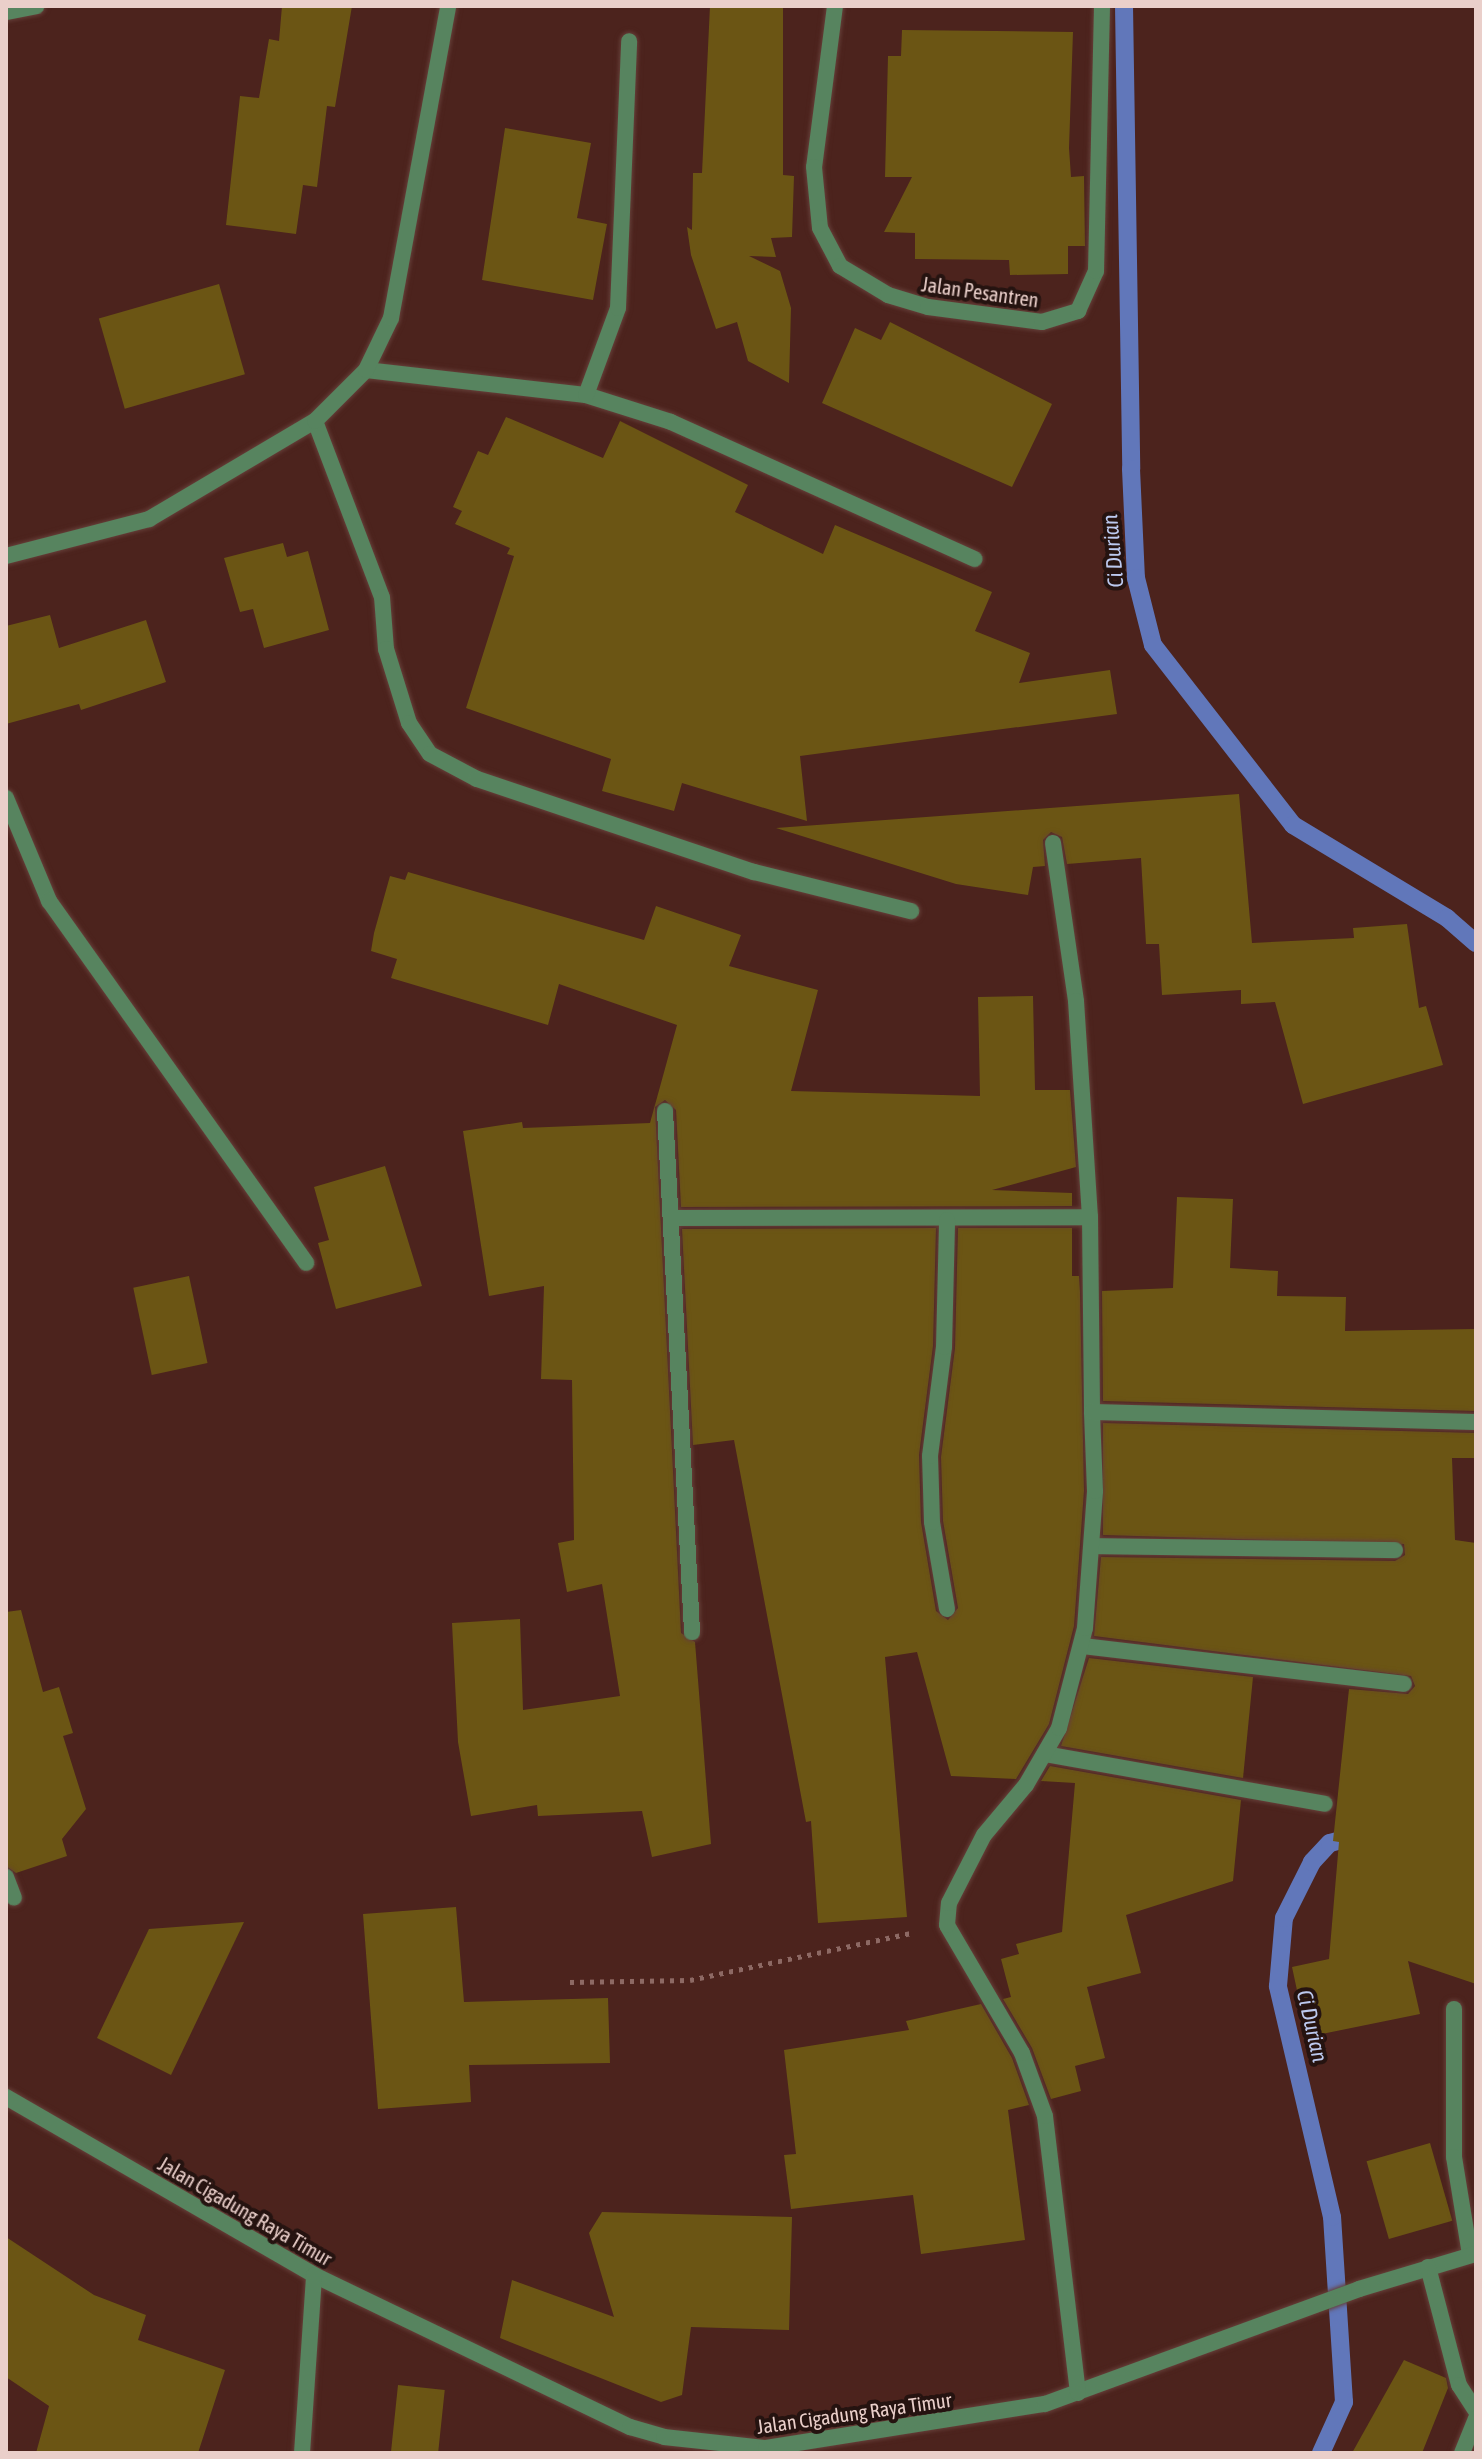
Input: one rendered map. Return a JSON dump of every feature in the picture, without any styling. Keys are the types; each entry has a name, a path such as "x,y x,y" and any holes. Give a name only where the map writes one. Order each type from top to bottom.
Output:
{"street":[{"path":"6,12 36,6"},
{"path":"6,556 149,519 315,421 366,370 391,318 448,6"},
{"name":"Jalan Pesantren","path":"835,6 814,167 820,228 840,266 888,295 928,307 1042,322 1078,311 1096,271 1102,6"},
{"path":"586,395 618,308 629,41"},
{"path":"366,370 586,395 671,422 974,559"},
{"path":"315,421 382,597 386,649 409,723 430,754 477,779 754,872 911,911"},
{"path":"6,798 49,901 306,1263"},
{"path":"1053,843 1076,1001 1090,1217 1093,1546 1082,1646 1059,1728 1045,1754 984,1835 949,1903 947,1925 1022,2053 1045,2116 1078,2393"},
{"path":"665,1111 692,1632"},
{"path":"671,1218 947,1220 1090,1217"},
{"path":"947,1220 944,1347 930,1456 932,1522 947,1609"},
{"path":"1092,1412 1476,1422"},
{"path":"1093,1546 1395,1550"},
{"path":"1082,1646 1404,1684"},
{"path":"1045,1754 1325,1804"},
{"path":"6,1877 14,1898"},
{"path":"1454,2009 1454,2157 1473,2254"},
{"name":"Jalan Cigadung Raya Timur","path":"6,2097 314,2275 664,2437 766,2448 1045,2404 1359,2289 1473,2254"},
{"path":"1428,2267 1459,2385 1476,2411"},
{"path":"302,2453 314,2275"},
{"path":"1462,2453 1476,2419"}],"path":[{"path":"570,1982 690,1980 947,1925"}],"building":[{"path":"282,6 352,6 335,107 327,106 317,187 303,185 296,234 226,225 240,96 259,98 269,39 279,41"},
{"path":"710,6 783,6 783,175 794,176 792,237 771,238 776,257 749,256 780,271 791,308 789,383 748,361 737,322 716,329 691,255 687,227 692,230 693,173 702,173"},
{"path":"902,30 1073,32 1069,148 1071,177 1084,176 1085,246 1068,246 1068,274 1010,275 1009,260 915,259 915,233 884,232 912,177 885,177 888,56 901,56"},
{"path":"505,128 591,143 577,218 607,224 593,300 482,280"},
{"path":"219,284 245,374 125,409 99,318"},
{"path":"890,322 1052,404 1012,487 822,403 855,328 881,340"},
{"path":"506,417 603,458 620,421 748,485 735,512 823,554 835,525 992,592 975,631 1030,653 1019,683 1110,670 1117,714 800,756 807,821 682,783 674,811 602,791 611,759 466,708 514,556 507,554 510,548 455,524 462,511 453,507 478,451 488,455"},
{"path":"283,543 287,557 308,551 329,630 264,648 253,609 240,612 224,558"},
{"path":"50,615 59,648 146,620 166,682 81,710 79,704 6,724 6,626"},
{"path":"1239,794 1252,943 1354,938 1353,928 1407,924 1419,1008 1426,1006 1443,1065 1303,1104 1275,1002 1241,1004 1241,990 1162,995 1159,944 1146,944 1141,858 1067,864 1062,837 1051,832 1043,840 1045,866 1033,867 1028,895 956,884 776,828"},
{"path":"408,872 644,940 656,906 741,935 729,966 818,990 791,1091 980,1096 978,997 1033,996 1035,1090 1070,1090 1076,1167 992,1190 1072,1193 1072,1206 681,1207 676,1110 665,1100 655,1107 681,1633 695,1642 711,1844 652,1857 642,1811 538,1816 537,1805 471,1816 458,1742 452,1623 520,1619 523,1710 620,1696 602,1584 567,1592 558,1543 574,1540 572,1380 541,1379 544,1286 489,1296 463,1131 522,1122 523,1128 650,1123 677,1025 559,984 548,1025 391,978 397,959 371,951 390,876 405,880"},
{"path":"385,1166 422,1286 336,1309 318,1243 329,1240 314,1187"},
{"path":"1177,1197 1233,1199 1230,1268 1278,1271 1277,1296 1346,1297 1345,1331 1476,1329 1476,1411 1103,1401 1102,1291 1173,1288"},
{"path":"936,1228 933,1346 919,1455 921,1522 936,1611 948,1620 958,1608 943,1521 941,1457 955,1348 958,1228 1072,1228 1072,1276 1079,1276 1080,1292 1084,1491 1074,1626 1049,1724 1016,1779 951,1776 917,1652 885,1657 907,1917 818,1923 811,1821 806,1822 734,1440 693,1445 682,1229"},
{"path":"189,1276 208,1363 152,1375 133,1288"},
{"path":"1103,1423 1476,1433 1476,1458 1452,1458 1455,1540 1476,1543 1476,1984 1408,1961 1420,2014 1307,2037 1292,1967 1329,1959 1339,1842 1333,1841 1349,1689 1408,1694 1415,1686 1411,1676 1094,1636 1101,1557 1395,1561 1405,1555 1404,1544 1103,1535"},
{"path":"21,1610 43,1692 59,1687 73,1733 63,1736 86,1809 62,1839 67,1856 16,1873 6,1866 6,1612"},
{"path":"1089,1658 1253,1677 1243,1778 1061,1746"},
{"path":"1050,1766 1241,1800 1233,1881 1126,1915 1141,1973 1087,1987 1105,2058 1075,2066 1081,2091 1051,2099 1032,2048 1003,1999 1011,1997 1001,1959 1019,1954 1016,1944 1062,1932 1075,1783 1041,1781"},
{"path":"456,1907 464,2002 608,1998 610,2063 469,2065 471,2102 378,2109 363,1914"},
{"path":"244,1922 171,2075 97,2038 149,1929"},
{"path":"981,2004 1012,2058 1029,2105 1008,2110 1025,2240 921,2254 913,2195 791,2209 784,2155 796,2154 784,2050 909,2030 906,2021"},
{"path":"1430,2143 1452,2221 1389,2239 1367,2161"},
{"path":"602,2212 792,2217 789,2330 691,2327 682,2395 661,2402 500,2338 512,2280 614,2317 589,2233"},
{"path":"6,2237 94,2295 146,2315 138,2340 225,2370 198,2453 36,2453 49,2406 6,2377"},
{"path":"1404,2360 1446,2378 1448,2388 1422,2453 1352,2453"},
{"path":"398,2385 445,2390 438,2453 391,2453"}],"waterway":[{"name":"Ci Durian","path":"1124,6 1131,469 1136,578 1153,645 1293,825 1447,918 1476,943"},
{"name":"Ci Durian","path":"1321,2453 1344,2402 1332,2217 1278,1986 1284,1918 1312,1862 1330,1843 1360,1835"}]}
